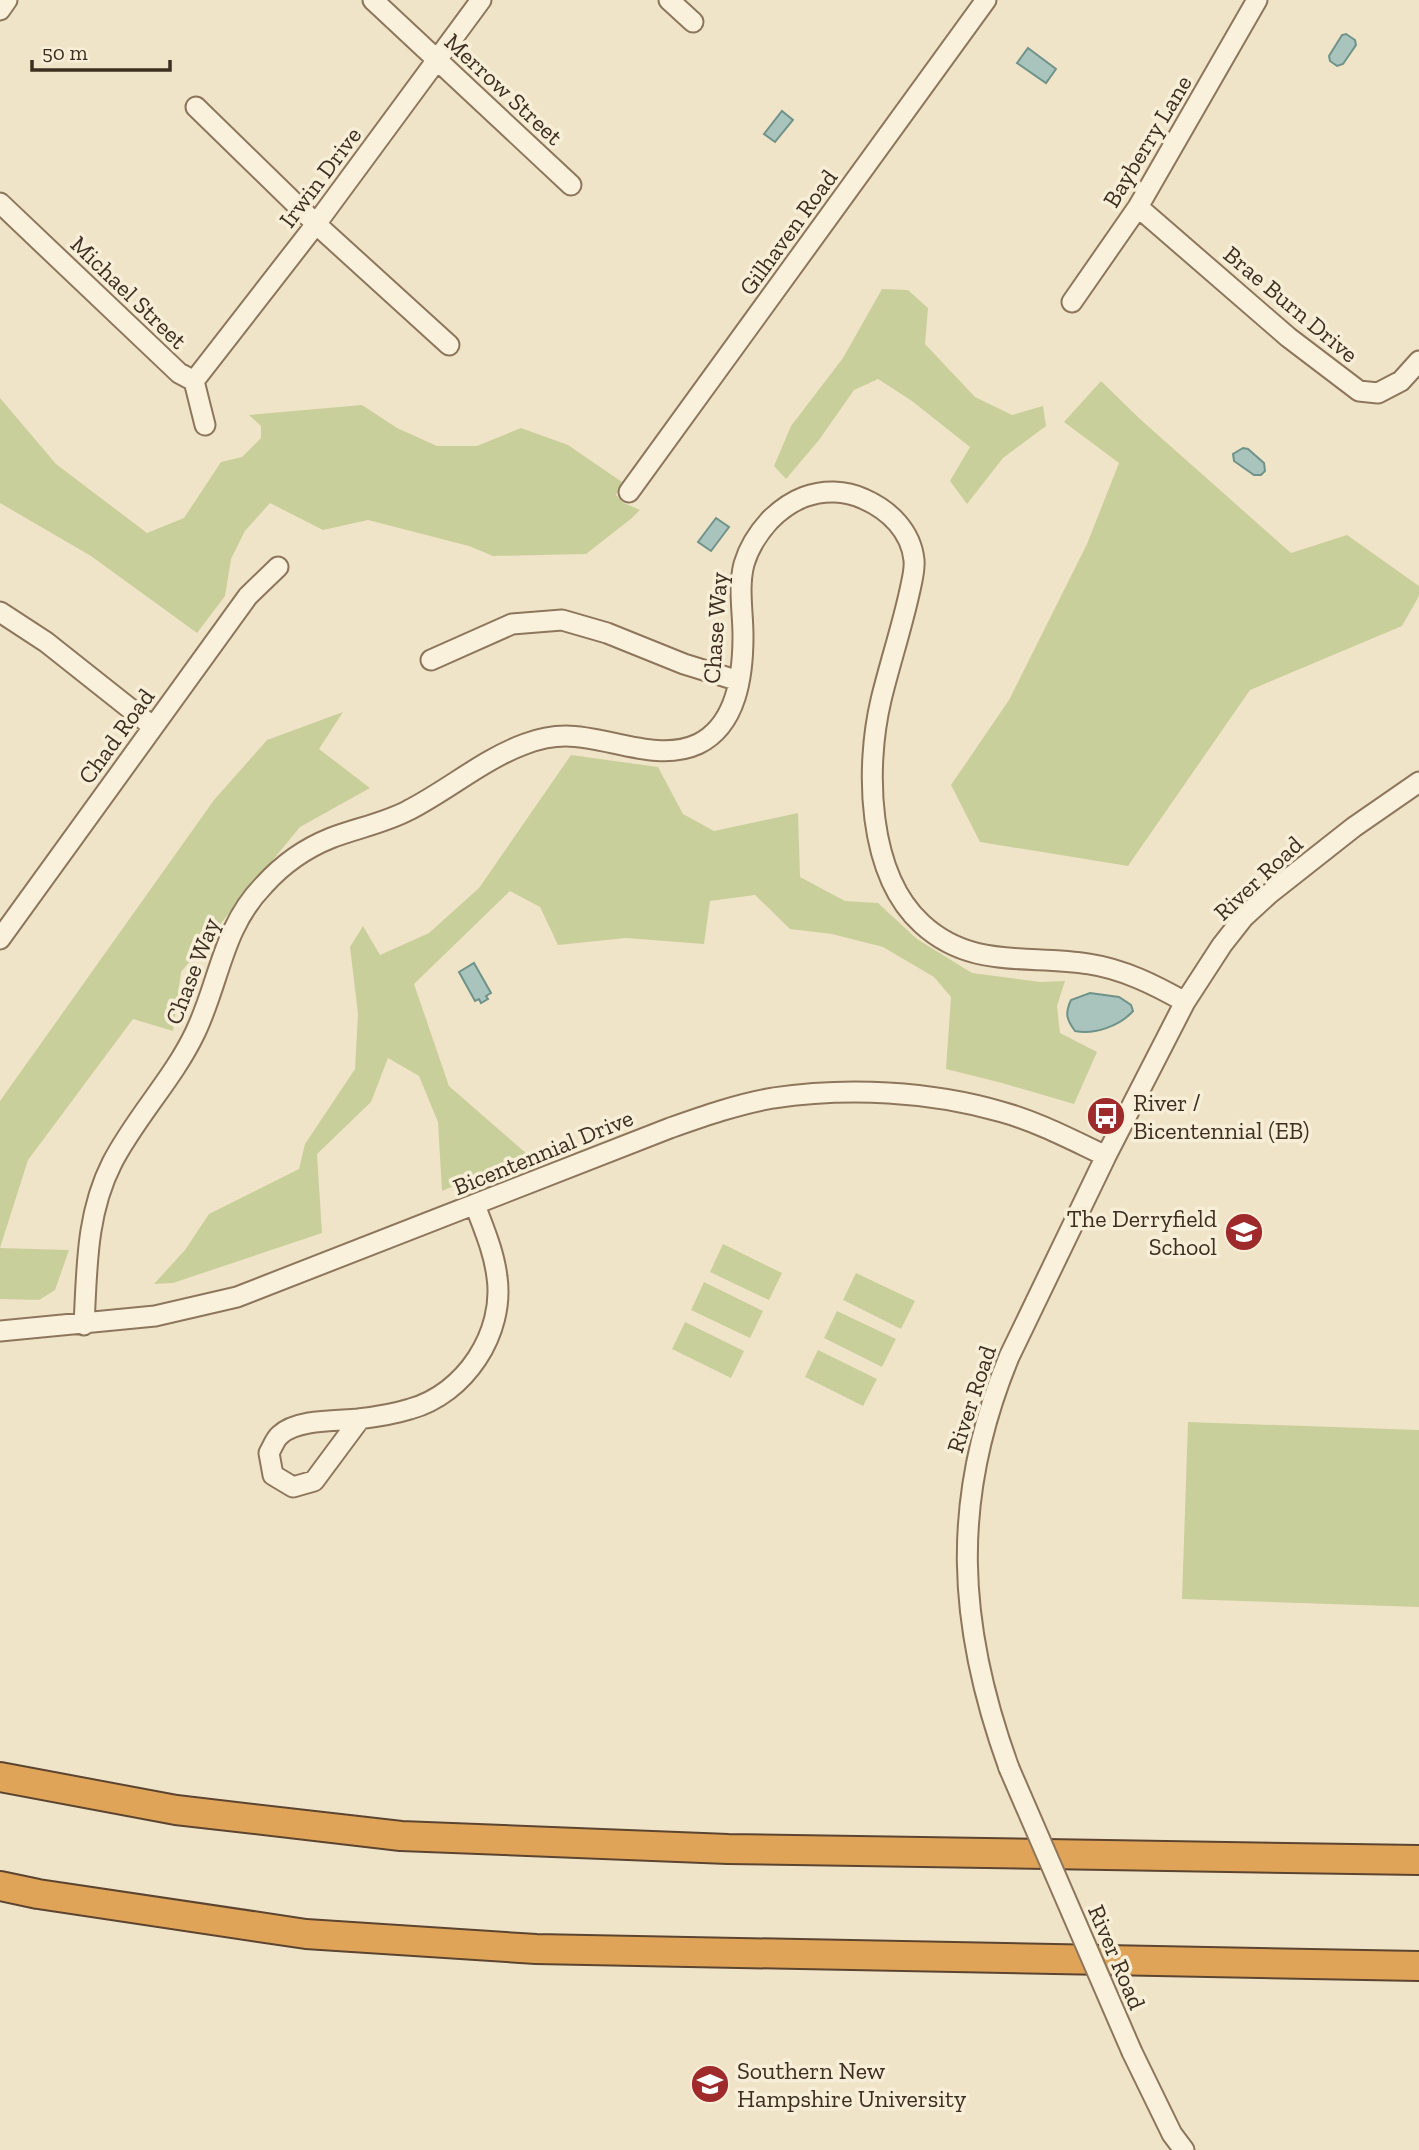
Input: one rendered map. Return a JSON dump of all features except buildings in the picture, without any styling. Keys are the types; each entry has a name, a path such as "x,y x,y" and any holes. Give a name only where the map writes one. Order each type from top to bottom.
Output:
{"highway":[{"path":"0,1777 176,1810 401,1836 598,1846 1419,1860"},
{"path":"0,1886 306,1934 422,1943 652,1952 1419,1966"}],"street":[{"path":"0,10 7,0"},
{"name":"Merrow Street","path":"373,0 571,185"},
{"name":"Irwin Drive","path":"194,381 316,224 481,0"},
{"path":"670,0 693,22"},
{"name":"Gilhaven Road","path":"629,492 986,0"},
{"name":"Bayberry Lane","path":"1072,302 1138,207 1257,0"},
{"path":"196,107 316,224 449,345"},
{"name":"Michael Street","path":"0,203 179,373 194,381 205,425"},
{"name":"Brae Burn Drive","path":"1138,207 1288,337 1359,391 1378,393 1401,381 1419,361"},
{"name":"Chase Way","path":"84,1325 90,1226 104,1182 112,1163 193,1038 227,939 237,920 262,886 312,847 400,815 503,754 525,744 561,735 675,750 697,744 717,731 731,713 739,681 743,643 741,583 744,564 752,544 778,512 796,500 816,493 838,492 859,496 878,506 895,520 907,536 913,555 914,569 904,617 880,705 873,763 874,808 881,849 895,889 920,923 937,936 967,950 997,958 1087,963 1109,968 1185,1002"},
{"name":"Chad Road","path":"0,939 248,596 278,566"},
{"path":"0,612 46,642 152,726"},
{"path":"431,660 512,624 562,620 607,633 684,664 739,681"},
{"name":"River Road","path":"1177,2145 1132,2052 1009,1768 987,1702 968,1601 966,1543 974,1467 984,1425 1009,1357 1106,1156 1185,1002 1222,945 1252,909 1311,860 1419,782"},
{"name":"Bicentennial Drive","path":"0,1331 84,1325 155,1316 237,1297 670,1128 713,1113 771,1099 816,1093 917,1096 1002,1112 1042,1126 1106,1156"},
{"path":"360,1419 314,1481 293,1487 273,1475 269,1453 280,1434 300,1425 360,1419 411,1409 431,1401 465,1374 488,1340 497,1309 497,1278 488,1239 475,1205"}],"green space":[{"path":"882,289 908,290 928,308 925,344 975,397 1012,415 1043,406 1046,426 1003,458 967,504 950,481 970,447 912,401 878,379 854,390 819,440 786,479 774,466 791,426 843,358"},
{"path":"1101,381 1291,553 1347,535 1419,586 1419,596 1402,626 1250,690 1128,866 980,842 951,785 1009,700 1087,544 1119,463 1064,422"},
{"path":"0,398 56,464 147,533 184,518 221,462 242,457 261,438 261,426 249,415 362,405 397,428 437,446 477,446 521,428 568,445 622,482 616,495 624,503 640,510 586,554 493,556 469,546 368,520 323,530 270,503 245,531 231,559 225,596 197,633 91,556 0,503"},
{"path":"343,712 319,749 370,788 300,827 181,972 173,1031 133,1019 28,1160 0,1248 0,1101 214,800 267,740"},
{"path":"571,755 658,767 683,814 714,831 798,813 800,877 845,901 878,903 917,939 972,973 1040,982 1065,981 1057,1006 1060,1033 1097,1052 1074,1104 946,1069 951,997 934,977 883,947 832,934 790,929 755,895 710,901 704,944 626,938 558,945 540,907 510,891 414,984 449,1086 527,1154 442,1191 438,1122 419,1076 388,1058 371,1102 317,1154 322,1233 173,1283 154,1284 185,1250 209,1214 299,1169 305,1144 355,1069 358,1014 350,947 363,926 380,955 429,933 479,888"},
{"path":"723,1244 782,1273 769,1300 710,1272"},
{"path":"0,1248 69,1250 55,1290 39,1300 0,1299"},
{"path":"856,1273 915,1301 901,1329 843,1300"},
{"path":"704,1282 763,1311 750,1338 691,1310"},
{"path":"837,1311 896,1339 882,1367 824,1338"},
{"path":"685,1322 744,1351 731,1378 672,1349"},
{"path":"818,1350 877,1379 863,1406 805,1377"},
{"path":"1188,1422 1419,1430 1419,1607 1182,1599"}],"water":[{"path":"1346,34 1355,40 1356,45 1343,64 1337,66 1330,61 1329,56 1342,35"},
{"path":"1028,48 1056,69 1046,83 1017,63"},
{"path":"782,111 793,120 775,142 764,134"},
{"path":"1243,448 1264,463 1265,471 1261,475 1254,475 1234,461 1233,454"},
{"path":"716,518 729,527 711,551 698,542"},
{"path":"474,963 491,993 486,996 488,999 481,1003 479,999 475,1001 459,972"},
{"path":"1090,993 1119,997 1131,1005 1133,1011 1106,1028 1090,1032 1075,1031 1067,1016 1069,1005 1071,1000"}],"place":[{"name":"River / Bicentennial (EB)","path":"1106,1116"},
{"name":"The Derryfield School","path":"1244,1232"},
{"name":"Southern New Hampshire University","path":"710,2084"}]}
